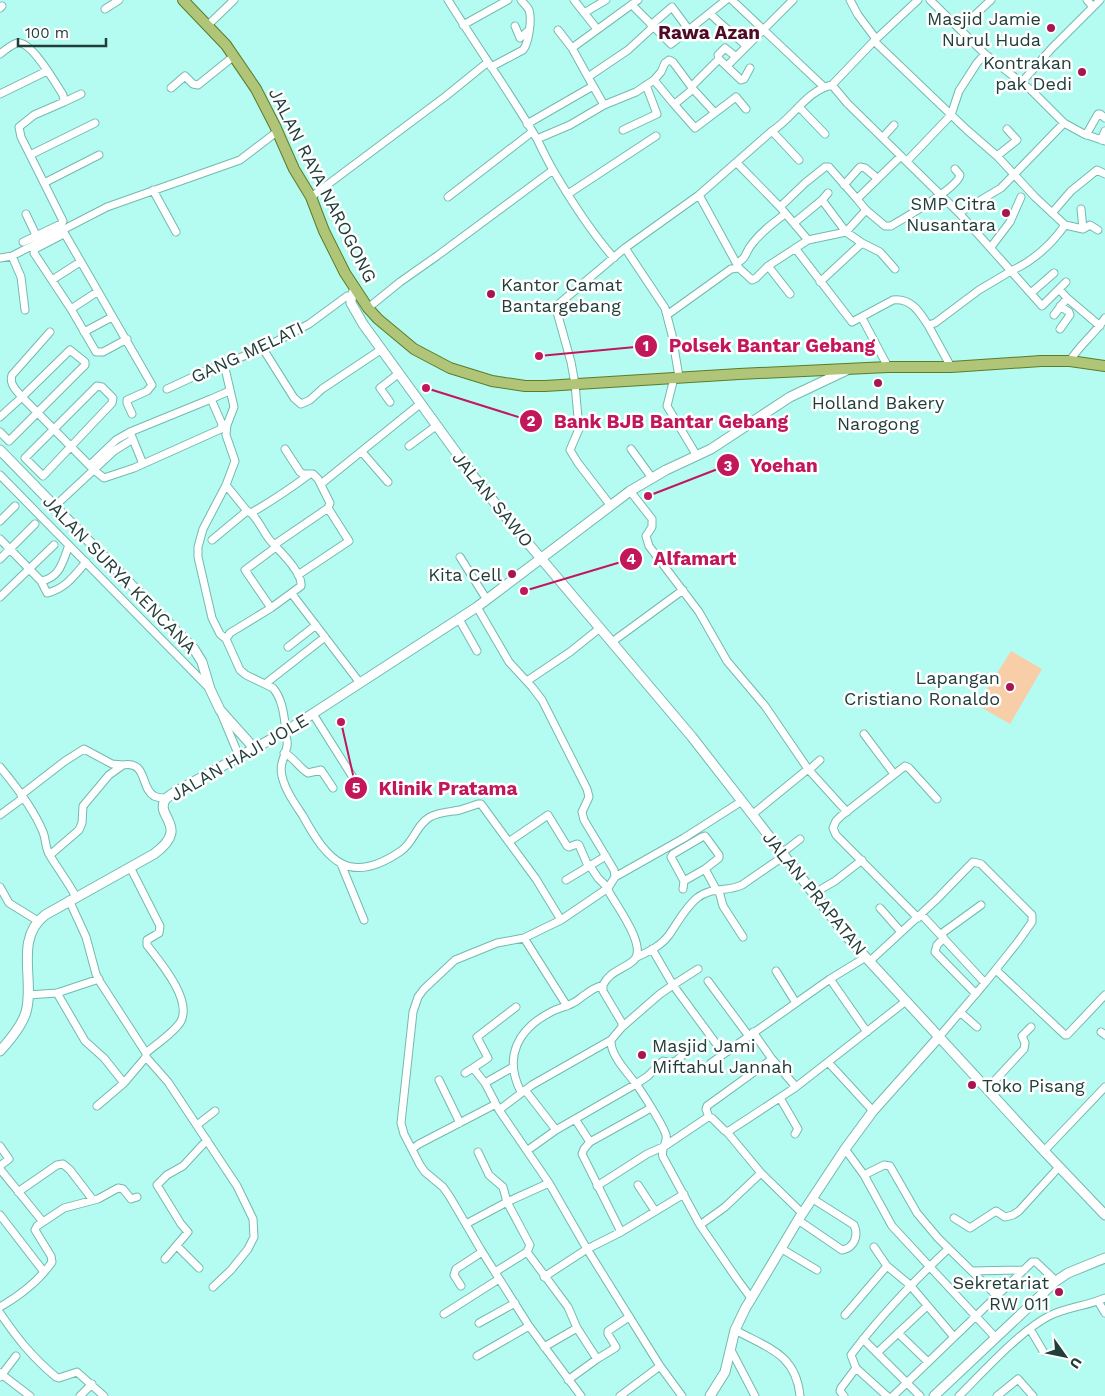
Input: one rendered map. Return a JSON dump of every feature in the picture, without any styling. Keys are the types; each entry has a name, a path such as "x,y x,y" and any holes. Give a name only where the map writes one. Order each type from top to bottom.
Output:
{"main road":[{"name":"JALAN RAYA NAROGONG","path":"183,0 226,45 256,89 294,169 311,197 324,231 353,292 378,319 414,349 450,368 492,381 516,385 575,384 888,367 951,367 1041,361 1070,361 1105,366"},
{"name":"JALAN SAWO","path":"353,292 351,303 354,310 398,374 474,477 542,558 630,492 652,478 697,456 790,397 849,369"},
{"name":"JALAN SURYA KENCANA","path":"0,450 194,649 202,662 210,689 220,710 254,748"},
{"name":"JALAN HAJI JOLE","path":"0,1051 25,1014 28,995 27,947 30,936 38,922 45,915 159,850 169,839 171,828 164,806 166,798 313,714 477,607 542,558"},
{"name":"JALAN PRAPATAN","path":"542,558 692,737 848,939 1105,1215"},
{"path":"710,1396 726,1372 735,1330 751,1298 801,1217 845,1149 873,1111 939,1037"},
{"path":"934,1396 1056,1281 1068,1272 1105,1258"}],"street":[{"path":"105,9 119,0"},
{"path":"207,26 234,0"},
{"path":"448,0 537,139 568,194 592,230 614,258"},
{"path":"463,25 508,0"},
{"path":"311,197 490,64 523,50 527,43 529,30 528,9 521,0"},
{"path":"574,0 597,29"},
{"path":"584,13 606,0"},
{"path":"572,48 635,2 652,26 671,44 726,0"},
{"path":"732,0 824,87"},
{"path":"727,66 793,0"},
{"path":"850,0 875,40 951,115 997,156 1052,213 1065,225 1083,229 1090,225 1098,230"},
{"path":"611,506 571,453 571,447 579,430 575,384 567,344 557,312 560,303 625,248 699,195 772,130 780,126 799,107 824,87 832,85 875,40 918,0"},
{"path":"930,0 961,28 985,54 1038,96 1064,123 1103,140 1105,131"},
{"path":"961,28 991,0"},
{"path":"1088,0 1093,7"},
{"path":"1022,83 1052,48 1100,0"},
{"path":"588,77 628,50 672,7 689,30"},
{"path":"710,13 746,46"},
{"path":"515,26 520,38 529,30"},
{"path":"558,30 572,48 604,106"},
{"path":"0,54 26,37"},
{"path":"19,43 34,53 63,95 64,102"},
{"path":"673,103 676,104 719,59 718,55 725,48 735,56"},
{"path":"907,162 951,115 959,91 977,62 985,54"},
{"path":"171,88 185,76 193,84 198,85 234,56"},
{"path":"719,59 741,80 744,79 750,68"},
{"path":"537,139 570,125 604,106 636,92 654,80 663,70 665,63 671,60 716,113"},
{"path":"0,94 47,71"},
{"path":"654,80 695,128 736,97 746,109"},
{"path":"832,85 847,104 959,212 992,247 1042,306 1066,282"},
{"path":"527,124 593,86"},
{"path":"623,130 657,114 646,86"},
{"path":"23,242 62,223 21,137 19,127 34,115 81,94"},
{"path":"799,107 825,134"},
{"path":"1086,134 1098,114 1105,117"},
{"path":"30,155 95,123"},
{"path":"959,212 1000,188 1064,123"},
{"path":"883,137 894,125"},
{"path":"997,156 1017,140 1007,129"},
{"path":"772,130 799,160"},
{"path":"448,196 532,132"},
{"path":"127,340 99,353 96,352 34,251 107,207 226,167 240,160 274,134 278,134"},
{"path":"568,194 656,136"},
{"path":"44,183 98,155"},
{"path":"857,199 901,156"},
{"path":"737,163 808,240"},
{"path":"667,316 738,265 746,256 750,246 805,183 825,167 829,167 866,210 888,227 940,195 960,178 956,169"},
{"path":"844,184 860,167 866,168 877,178"},
{"path":"368,308 400,282 553,170"},
{"path":"1052,213 1071,191 1097,170 1105,174"},
{"path":"153,190 176,232"},
{"path":"794,223 828,193"},
{"path":"699,195 738,265 752,280 768,266 808,240 846,232 866,210"},
{"path":"992,247 1010,222 1021,197"},
{"path":"822,200 846,232 880,252 895,269"},
{"path":"1081,209 1083,229"},
{"path":"26,214 36,236"},
{"path":"928,325 935,323 980,290 1028,263 1057,237 1065,225"},
{"path":"0,258 12,256 63,232"},
{"path":"63,232 152,384 148,391 127,400 126,404 132,414"},
{"path":"820,282 862,243"},
{"path":"625,248 662,302 667,316 672,334 676,378 667,406 697,456"},
{"path":"795,248 852,322 893,300 906,301 918,310 951,367"},
{"path":"12,256 21,277 25,310"},
{"path":"52,280 80,262"},
{"path":"768,266 790,294"},
{"path":"1031,293 1054,273"},
{"path":"1059,289 1100,326"},
{"path":"70,309 97,292"},
{"name":"GANG MELATI","path":"167,389 262,349 309,324 353,292"},
{"path":"1054,315 1067,298"},
{"path":"1060,306 1069,312 1070,315 1060,329"},
{"path":"84,332 112,317"},
{"path":"862,318 888,367"},
{"path":"1070,361 1075,352 1100,326 1105,318"},
{"path":"50,332 12,375 10,379 11,384 37,413 104,478 143,464 221,429 222,424 211,399"},
{"path":"265,352 294,398 301,404 310,400 322,388 382,349"},
{"path":"0,417 70,350 84,362 84,368 9,441 0,432"},
{"path":"224,364 234,407 227,425 226,435 235,461 226,484 203,529 198,547 198,557 212,618 220,634 226,639 242,673 273,688 282,706 287,740 281,769 282,775 287,788 319,845 334,860 341,864 353,867 382,862 402,850 420,826 430,817 478,804 485,808 510,841 561,920"},
{"path":"390,402 380,388 398,374"},
{"path":"97,386 102,387 114,400 72,447 43,476 25,458 97,386"},
{"path":"55,506 116,440 130,432 227,392"},
{"path":"321,484 420,404"},
{"path":"409,446 436,426"},
{"path":"130,432 143,464"},
{"path":"92,467 133,439"},
{"path":"631,449 652,478"},
{"path":"271,608 245,570 330,505 330,500 313,474 303,474 300,472 285,450"},
{"path":"362,452 388,482"},
{"path":"212,540 249,512 287,491 310,474"},
{"path":"0,475 210,689"},
{"path":"226,484 298,574 302,583 292,594 230,632 226,639"},
{"path":"630,492 652,520 652,527 646,536 646,540 699,612 727,661 765,706 808,770 847,812"},
{"path":"0,521 15,506"},
{"path":"298,574 350,540 328,508"},
{"path":"0,559 35,524"},
{"path":"0,539 41,581 46,594 66,585 86,562"},
{"path":"0,597 54,545"},
{"path":"41,581 55,576 60,569 69,545"},
{"path":"460,557 487,600"},
{"path":"612,642 683,590"},
{"path":"292,594 360,683"},
{"path":"477,607 509,662 542,700 587,789 589,797 582,812 584,820 614,870 614,877 608,888 580,909 524,938 496,943 455,960 424,989 418,997 413,1012 401,1117 402,1128 425,1172 443,1187 529,1326 581,1396"},
{"path":"459,619 477,651"},
{"path":"288,647 316,625"},
{"path":"527,681 580,645 600,628"},
{"path":"265,684 325,637"},
{"name":"JALAN SURYA KENCANA","path":"220,710 239,756"},
{"path":"313,714 359,788"},
{"path":"864,734 894,774"},
{"path":"0,816 65,761 84,749 112,764 136,766 151,794 158,798 166,798"},
{"path":"284,753 288,754 298,766 308,773 321,770 333,788"},
{"path":"753,814 820,760"},
{"path":"50,855 80,830 83,806 109,775 123,765"},
{"path":"937,799 908,767 904,766 847,812 836,822 833,830 942,936 985,983"},
{"path":"0,767 22,796 43,831 50,855 70,884 72,899 86,937 98,979 146,1055 168,1082 237,1186 253,1219 255,1231 248,1249 231,1270 213,1286"},
{"path":"614,877 719,817 742,801"},
{"path":"510,841 548,815 567,846 578,845 589,866 608,888 638,946 637,957"},
{"path":"683,889 684,881 671,857 702,837 708,838 719,855 716,861 684,881"},
{"path":"556,1130 517,1084 512,1067 517,1045 523,1033 546,1015 568,1006 587,992 603,985 614,972 652,950 668,936 690,904 705,893 736,888 742,885 800,839"},
{"path":"566,880 606,856"},
{"path":"813,894 835,881 862,860"},
{"path":"711,1063 830,979 868,959 920,916 972,863 976,862 981,864 1033,917 1031,924 996,970 939,1037"},
{"path":"341,864 364,920"},
{"path":"97,1106 124,1083 146,1055 178,1025 183,1015 182,1002 172,980 147,945 147,940 159,933 160,926 130,867"},
{"path":"705,869 718,891 723,906 743,938"},
{"path":"0,887 10,903 38,922"},
{"path":"976,994 936,952 936,945 942,936 981,905"},
{"path":"880,908 901,932"},
{"path":"524,938 568,1006"},
{"path":"652,950 673,985 723,1053"},
{"path":"412,1149 460,1123 497,1107 611,1040 622,1027 660,994 698,969"},
{"path":"996,970 1065,1035 1103,1000"},
{"path":"776,971 796,1003"},
{"path":"28,995 57,993 98,979"},
{"path":"830,979 868,1032"},
{"path":"708,981 796,1087"},
{"path":"603,985 603,991 621,1019 622,1027"},
{"path":"57,993 85,1041 104,1058 124,1083"},
{"path":"727,1132 796,1087 906,1001"},
{"path":"465,1073 488,1058 477,1037 516,1007"},
{"path":"960,1012 977,1028"},
{"path":"987,1089 1024,1049 1025,1043 1022,1036 1031,1027"},
{"path":"611,1040 615,1056 636,1084 666,1136 662,1153 663,1157 700,1225 751,1298"},
{"path":"528,1150 556,1130 636,1084 648,1076 663,1061 674,1062 688,1050"},
{"path":"772,1059 707,1106 706,1109 709,1117 727,1132 801,1217 842,1250 847,1249 852,1245 856,1236 854,1225 813,1199"},
{"path":"828,1062 873,1111"},
{"path":"485,1083 512,1067"},
{"path":"474,1068 485,1083 497,1107 549,1183 587,1249 660,1366 682,1396"},
{"path":"439,1080 460,1123"},
{"path":"1044,1151 1105,1087"},
{"path":"780,1098 798,1129 795,1134"},
{"path":"621,1232 582,1154 590,1142 651,1108"},
{"path":"197,1125 215,1111"},
{"path":"598,1186 709,1117"},
{"path":"575,1119 590,1142"},
{"path":"165,1260 188,1232 157,1185 183,1166 206,1140"},
{"path":"0,1146 9,1159 0,1167 43,1222"},
{"path":"845,1149 864,1175 892,1226 996,1338"},
{"path":"478,1152 489,1175 503,1187 507,1202 530,1243 527,1252 495,1272"},
{"path":"18,1192 63,1164 70,1170 93,1200"},
{"path":"864,1175 884,1164 890,1166 917,1213 948,1249 997,1296"},
{"path":"954,1218 970,1228 996,1211 1005,1217 1013,1215 1020,1211 1059,1167"},
{"path":"700,1225 725,1207 761,1173"},
{"path":"466,1224 507,1202 549,1183"},
{"path":"638,1185 655,1211"},
{"path":"0,1307 18,1296 51,1264 53,1259 35,1230 43,1222 64,1208 93,1200 119,1188 123,1189 131,1199 137,1196"},
{"path":"544,1277 587,1249 621,1232 684,1194"},
{"path":"0,1215 44,1272"},
{"path":"178,1246 199,1268"},
{"path":"874,1247 887,1266 910,1285 954,1337"},
{"path":"782,1248 817,1270"},
{"path":"948,1249 910,1285 863,1339 851,1356 856,1368 892,1396 1024,1270 1035,1262 1056,1281"},
{"path":"461,1286 454,1275 456,1269 482,1252"},
{"path":"527,1252 568,1307 577,1328 597,1359"},
{"path":"845,1314 887,1266"},
{"path":"972,1271 1024,1270"},
{"path":"444,1314 500,1279"},
{"path":"959,1396 1030,1330 1055,1314 1101,1300 1105,1312"},
{"path":"478,1323 515,1303"},
{"path":"877,1353 927,1306"},
{"path":"0,1313 20,1342 36,1360 56,1377 59,1378 77,1372 104,1396"},
{"path":"568,1380 616,1347 608,1331 630,1317"},
{"path":"477,1356 529,1326"},
{"path":"544,1347 577,1328"},
{"path":"735,1330 782,1355 794,1374 800,1396"},
{"path":"1030,1330 1043,1351"},
{"path":"898,1333 928,1362"},
{"path":"863,1339 905,1385 920,1396"},
{"path":"731,1350 755,1396"},
{"path":"16,1356 1,1375 30,1396"},
{"path":"620,1396 660,1366"},
{"path":"844,1396 840,1391 841,1388 856,1368"},
{"path":"998,1396 1016,1380 1020,1380 1033,1396"},
{"path":"80,1396 92,1384"}],"shaded area":[{"name":"Lapangan Cristiano Ronaldo","path":"1011,651 1042,669 1010,724 977,705"}],"place":[{"name":"Masjid Jamie Nurul Huda","path":"1051,28"},
{"name":"Kontrakan pak Dedi","path":"1082,72"},
{"name":"SMP Citra Nusantara","path":"1006,213"},
{"name":"Kantor Camat Bantargebang","path":"491,294"},
{"name":"Polsek Bantar Gebang","path":"539,356"},
{"name":"Holland Bakery Narogong","path":"878,383"},
{"name":"Bank BJB Bantar Gebang","path":"426,388"},
{"name":"Yoehan","path":"648,496"},
{"name":"Kita Cell","path":"512,574"},
{"name":"Alfamart","path":"524,591"},
{"name":"Lapangan Cristiano Ronaldo","path":"1010,687"},
{"name":"Klinik Pratama","path":"341,722"},
{"name":"Masjid Jami Miftahul Jannah","path":"642,1055"},
{"name":"Toko Pisang","path":"972,1085"},
{"name":"Sekretariat RW 011","path":"1059,1292"}],"district":[{"name":"Rawa Azan","path":"709,32"}]}
